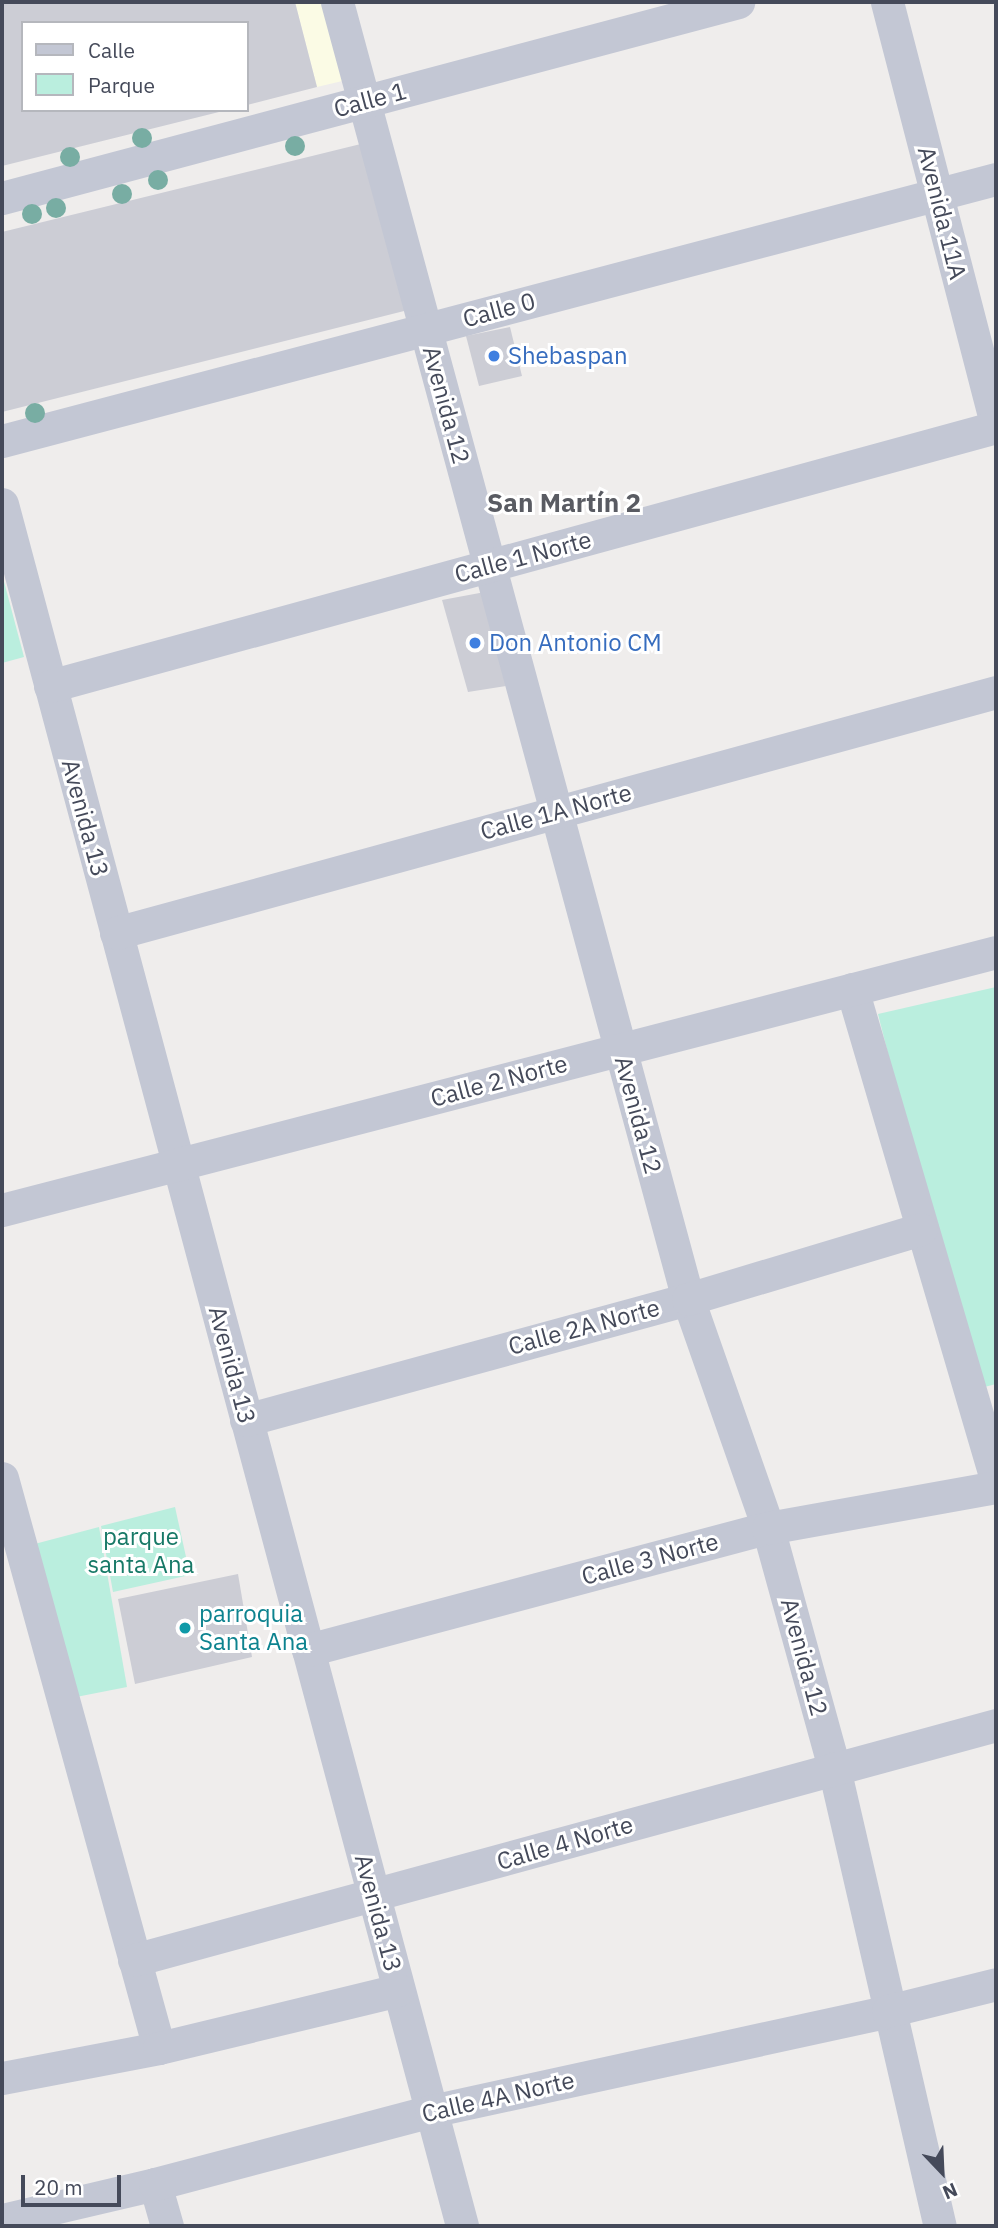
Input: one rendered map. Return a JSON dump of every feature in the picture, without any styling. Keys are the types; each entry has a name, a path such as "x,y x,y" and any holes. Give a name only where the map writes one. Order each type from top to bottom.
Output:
{"street":[{"name":"Avenida 12","path":"337,2 688,1299 768,1528 834,1768 888,2011 940,2226"},
{"name":"Calle 1","path":"2,198 738,2"},
{"name":"Avenida 11A","path":"887,2 996,425"},
{"name":"Calle 0","path":"2,441 996,179"},
{"name":"Calle 1 Norte","path":"50,686 996,425"},
{"name":"Avenida 13","path":"2,505 461,2226"},
{"name":"Calle 1A Norte","path":"116,933 996,692"},
{"name":"Calle 2 Norte","path":"2,1210 996,951"},
{"path":"852,989 996,1479"},
{"name":"Calle 2A Norte","path":"247,1420 688,1299 921,1228"},
{"path":"2,1479 159,2048"},
{"name":"Calle 3 Norte","path":"308,1650 768,1528 996,1487"},
{"name":"Calle 4 Norte","path":"134,1960 996,1725"},
{"name":"Calle 4A Norte","path":"2,2220 155,2184 431,2110 888,2011 996,1984"},
{"path":"2,2077 159,2048 398,1990"},
{"path":"155,2184 167,2226"}],"shaded area":[{"path":"295,2 334,2 355,78 317,87"}],"green space":[{"path":"2,574 24,657 2,663"},
{"path":"996,987 996,1384 973,1390 878,1014"},
{"name":"parque santa Ana","path":"175,1507 190,1575 113,1592 101,1526"},
{"path":"99,1527 127,1687 71,1698 27,1546"}],"building":[{"path":"2,2 295,2 317,87 248,105 248,21 21,21 21,112 219,112 2,166"},
{"path":"373,141 416,308 2,412 2,232"},
{"name":"Shebaspan","path":"510,327 522,376 479,386 466,336"},
{"name":"Don Antonio CM","path":"485,592 506,686 468,692 442,600"},
{"name":"parroquia Santa Ana","path":"238,1574 252,1657 135,1684 118,1599"}],"place":[{"name":"Shebaspan","path":"494,356"},
{"name":"Don Antonio CM","path":"475,643"},
{"name":"parroquia Santa Ana","path":"185,1628"}],"district":[{"name":"San Martín 2","path":"564,503"}]}
